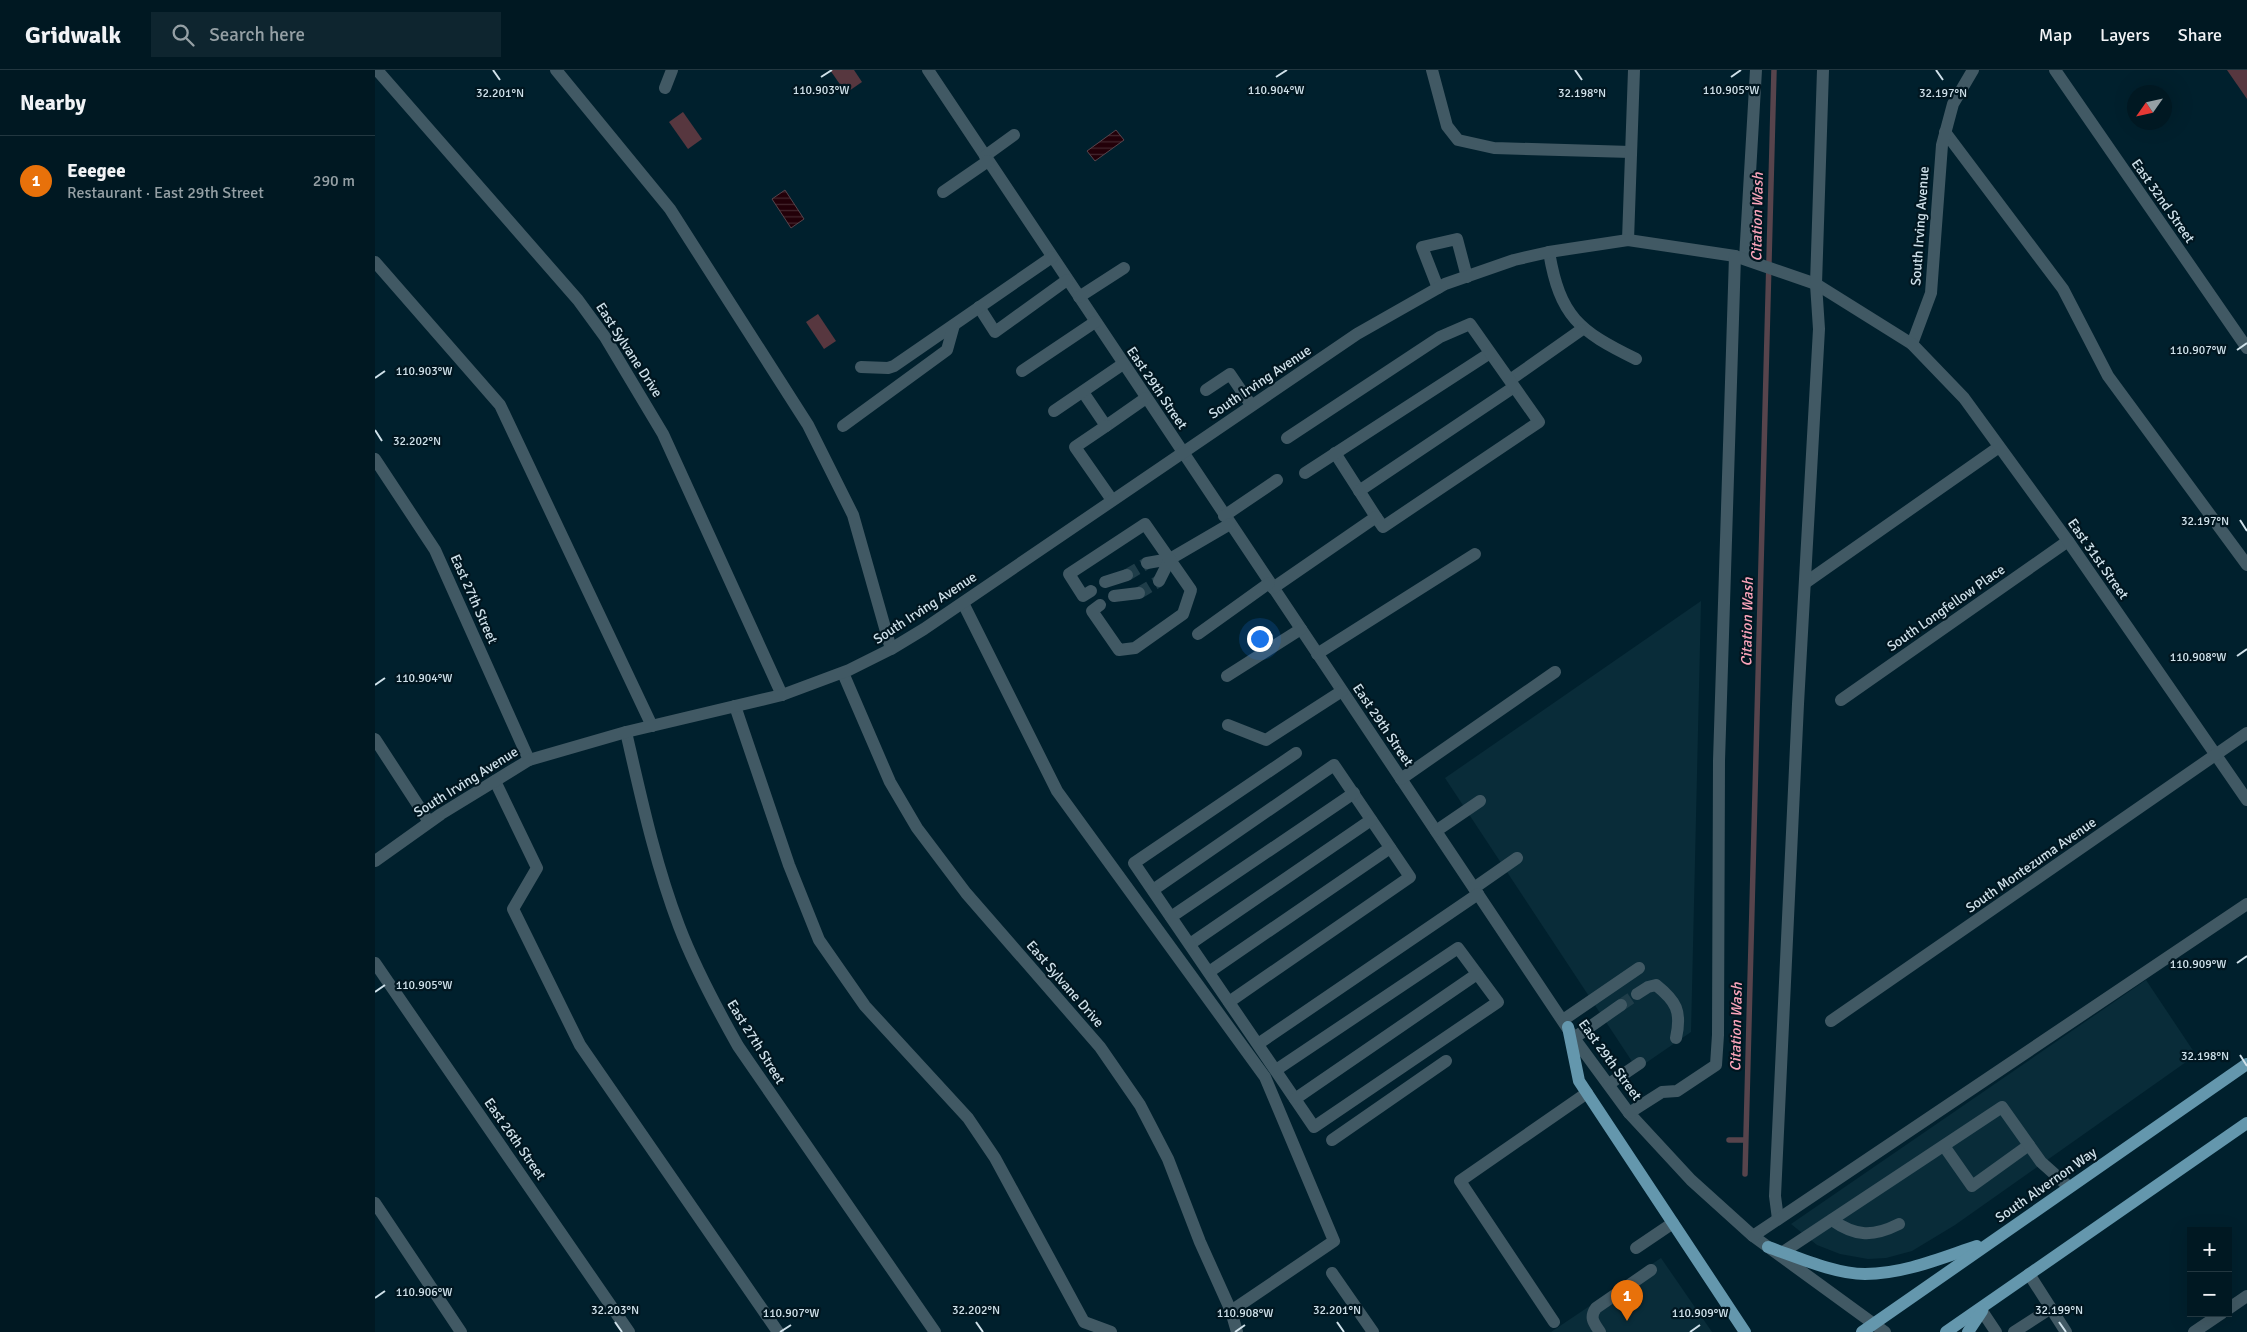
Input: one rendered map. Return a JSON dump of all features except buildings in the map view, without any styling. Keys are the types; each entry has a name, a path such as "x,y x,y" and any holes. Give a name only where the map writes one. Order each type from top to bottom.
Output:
{"main road":[{"path":"1568,1028 1579,1081 1745,1332"},
{"name":"South Alvernon Way","path":"1862,1332 2247,1064"},
{"path":"1946,1332 1985,1307 2029,1274 2247,1123"},
{"path":"1768,1247 1845,1272 1863,1274 1897,1272 1991,1241"},
{"path":"1969,1332 1985,1307"}],"street":[{"name":"East Sylvane Drive","path":"377,70 578,300 605,337 663,434 782,695"},
{"path":"556,70 670,209 808,425 853,515 891,650"},
{"path":"665,88 672,70"},
{"name":"East 29th Street","path":"928,70 1568,1028 1629,1113 1691,1180 1753,1236 1885,1332"},
{"path":"1432,70 1447,126 1458,140 1494,148 1631,152"},
{"path":"1628,240 1634,70"},
{"path":"1629,1113 1662,1092 1677,1091 1715,1065 1718,1026 1719,762 1740,257 1756,70"},
{"path":"1778,1219 1775,1186 1819,329 1816,284 1823,70"},
{"name":"South Irving Avenue","path":"375,861 429,822 529,760 626,732 782,695 843,673 891,650 963,603 1357,334 1438,288 1514,260 1549,252 1628,240 1740,257 1816,284 1911,344 1931,293 1942,146 1945,132 1953,104 1973,70"},
{"name":"East 32nd Street","path":"2055,70 2247,348"},
{"path":"1945,132 2063,289 2108,376 2247,565"},
{"path":"943,192 1014,135"},
{"path":"1438,288 1422,247 1457,239 1467,277"},
{"path":"1549,252 1553,276 1559,294 1576,323 1606,344 1636,359"},
{"path":"861,366 888,368 894,366 1052,257"},
{"path":"375,262 500,405 652,726"},
{"path":"1079,297 1124,268"},
{"path":"979,307 995,332 1067,280"},
{"path":"1022,371 1095,322"},
{"path":"1287,438 1440,337 1470,324 1539,422 1383,527 1335,453"},
{"path":"843,426 947,350 954,325"},
{"path":"1359,491 1512,384 1581,330"},
{"name":"East 31st Street","path":"1911,344 1964,398 2067,541 2247,800"},
{"path":"1305,473 1490,353"},
{"path":"1054,411 1123,364"},
{"path":"1206,390 1230,374 1251,405"},
{"path":"1083,392 1106,426"},
{"path":"1112,500 1075,447 1146,398"},
{"path":"1805,582 1999,447"},
{"name":"East 27th Street","path":"375,459 435,550 529,760"},
{"path":"1147,563 1170,559 1227,520 1277,480"},
{"path":"1198,634 1376,517"},
{"path":"1145,524 1170,559 1191,590 1183,614 1135,648 1119,650 1087,593 1069,574 1145,524"},
{"name":"South Longfellow Place","path":"1841,700 2067,541"},
{"path":"1317,654 1475,554"},
{"path":"1159,581 1170,559"},
{"path":"1105,582 1127,575"},
{"path":"1115,596 1139,593"},
{"path":"963,603 1057,791 1265,1077 1334,1241 1231,1311"},
{"path":"1227,676 1301,629"},
{"path":"1401,779 1555,672"},
{"name":"East Sylvane Drive","path":"843,673 890,782 917,828 967,893 1100,1047 1140,1105 1168,1159 1200,1242 1231,1311 1237,1332"},
{"path":"1228,725 1266,740 1342,691"},
{"path":"735,706 789,865 819,940 865,1006 968,1118 995,1158 1084,1322 1111,1332"},
{"name":"East 27th Street","path":"626,732 661,874 679,927 722,1018 738,1046 935,1332"},
{"name":"South Montezuma Avenue","path":"1831,1022 2247,733"},
{"path":"375,739 429,822"},
{"path":"1276,1070 1458,948 1497,1002 1314,1127 1134,863 1296,753"},
{"path":"1153,890 1334,765 1410,877 1229,1002"},
{"path":"495,780 537,868 513,909 580,1045 778,1332"},
{"path":"1171,917 1353,793"},
{"path":"1436,831 1480,801"},
{"path":"1190,944 1371,820"},
{"path":"1209,972 1390,848"},
{"path":"1257,1044 1476,891 1517,858"},
{"path":"1753,1236 2247,904"},
{"name":"East 26th Street","path":"375,963 629,1332"},
{"path":"1568,1028 1639,968"},
{"path":"1295,1099 1477,974"},
{"path":"1637,994 1648,987 1656,985 1668,996 1677,1007 1679,1025 1676,1038"},
{"path":"1568,1028 1621,1005"},
{"path":"1332,1140 1446,1061"},
{"path":"1609,1084 1639,1063"},
{"path":"1555,1322 1460,1181 1587,1093"},
{"path":"1783,1252 2002,1107 2041,1162 2069,1187"},
{"path":"1944,1146 1972,1186 2029,1145"},
{"path":"375,1203 461,1332"},
{"path":"1832,1220 1842,1227 1866,1235 1883,1232 1899,1224"},
{"path":"1636,1248 1673,1223"},
{"path":"1600,1332 1592,1320 1592,1314 1596,1308 1651,1270"},
{"path":"1333,1273 1373,1332"},
{"path":"2029,1274 2066,1332"},
{"path":"2232,1306 2247,1296"},
{"path":"1985,1307 1997,1332"},
{"path":"2014,1332 2051,1308"},
{"path":"2194,1332 2216,1317"}],"shaded area":[{"path":"830,70 854,70 862,82 846,93"},
{"path":"2227,70 2247,70 2247,99"},
{"path":"683,112 702,139 688,149 669,122"},
{"path":"1116,130 1124,140 1095,161 1087,151"},
{"path":"785,190 804,219 791,228 772,199"},
{"path":"818,314 836,341 824,349 806,322"},
{"path":"1701,601 1691,1032 1637,1069 1445,778"},
{"path":"2146,980 2196,1055 1955,1225 1912,1251 1886,1258 1868,1259 1840,1254 1817,1245 1791,1224"},
{"path":"1661,1258 1712,1332 1551,1332"}],"waterway":[{"name":"Citation Wash","path":"1745,1174 1774,70"},
{"path":"1729,1140 1745,1140"}],"tunnel":[{"path":"1127,575 1147,563"},
{"path":"1139,593 1159,581"},
{"path":"1621,1005 1637,994"}],"place":[{"name":"Eeegee","path":"1627,1321"}]}
